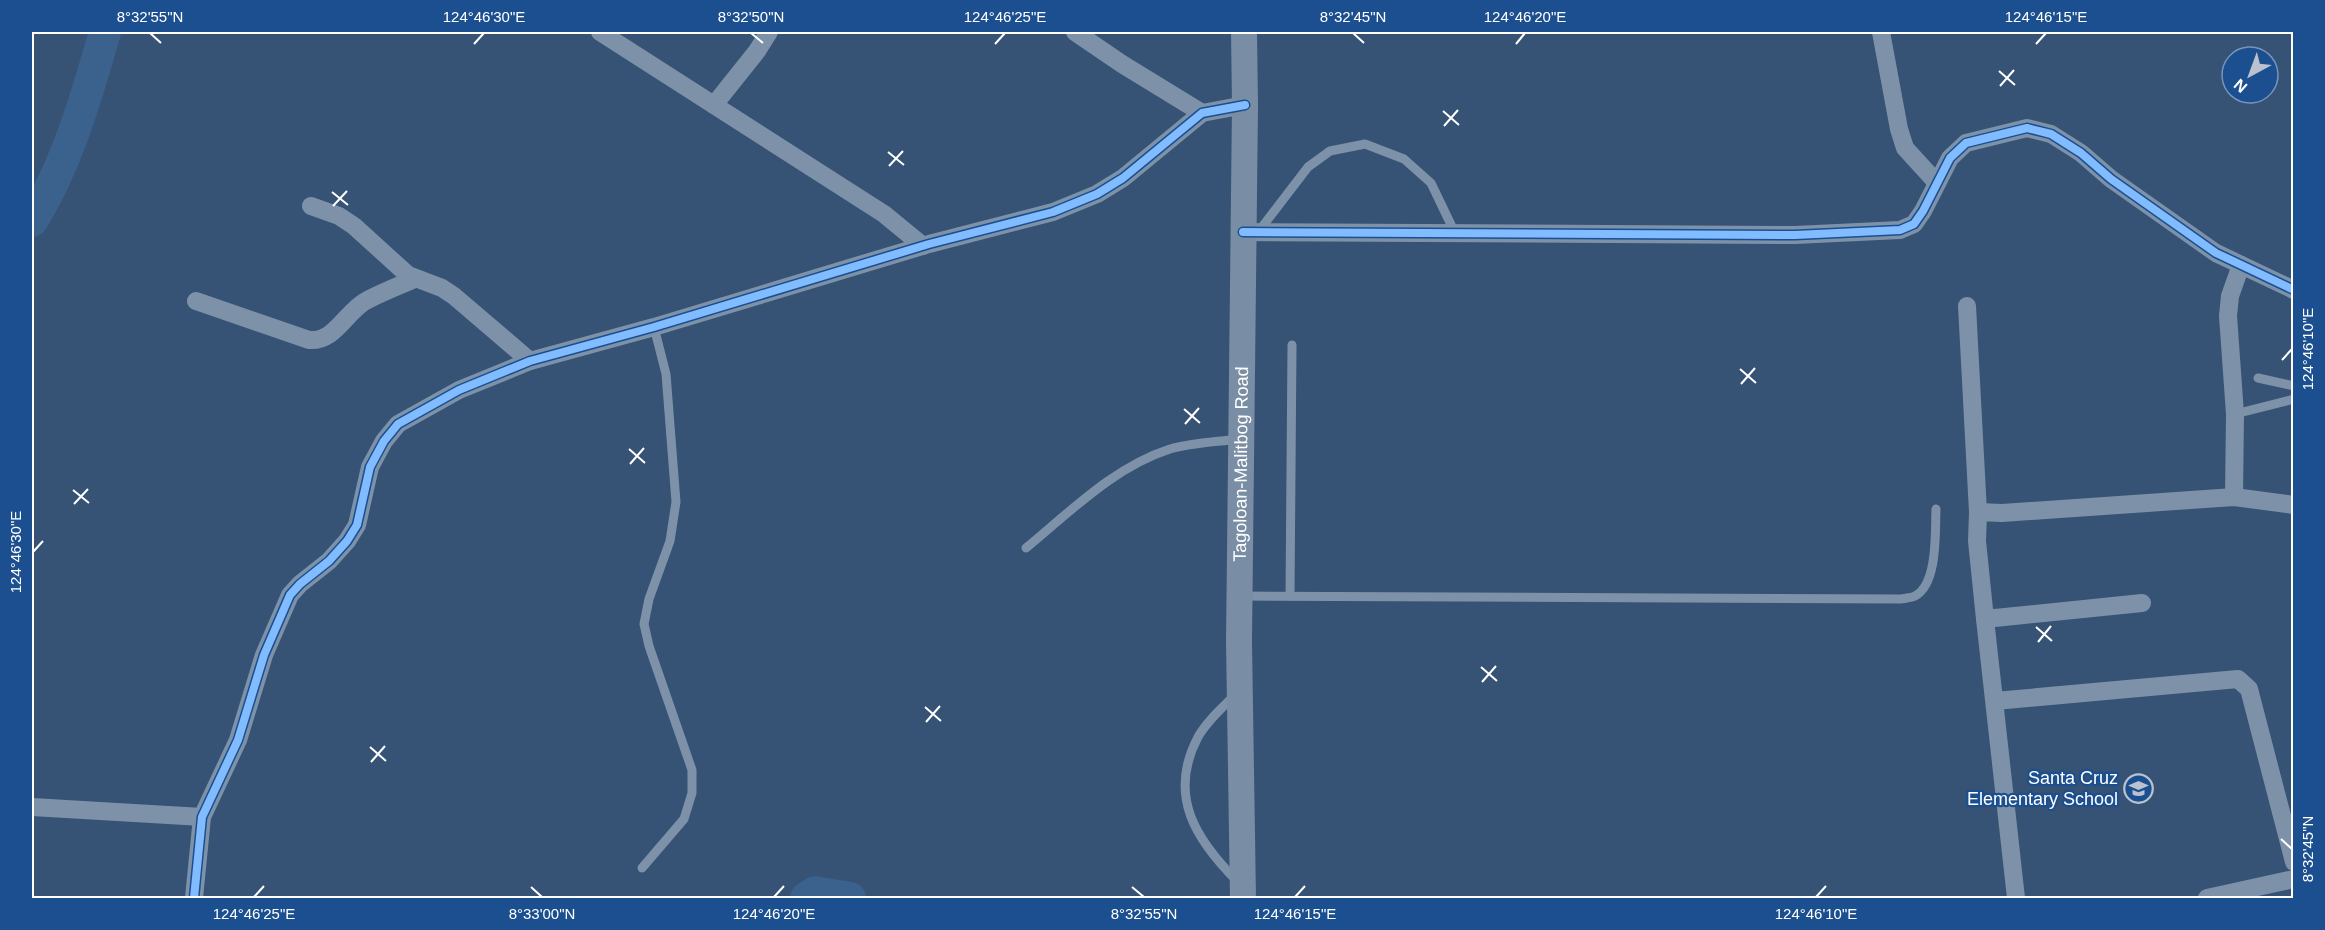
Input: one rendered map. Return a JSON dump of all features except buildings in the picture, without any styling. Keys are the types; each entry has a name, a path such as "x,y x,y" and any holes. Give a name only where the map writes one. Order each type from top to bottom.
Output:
{"main road":[{"name":"Tagoloan-Malitbog Road","path":"1242,892 1239,690 1240,438 1251,232 1244,32"}],"street":[{"path":"600,32 884,214 923,246"},
{"path":"714,105 758,51 769,32"},
{"path":"1075,32 1131,70 1202,113"},
{"path":"1881,32 1899,129 1905,148 1937,183"},
{"path":"194,898 202,817 238,740 264,655 290,595 329,561 347,541 357,525 370,467 384,441 398,424 459,390 530,361 654,327 923,246 1053,212 1097,194 1124,178 1202,113 1245,105"},
{"path":"1251,232 1795,235 1900,230 1914,224 1923,212 1950,158 1966,143 2027,128 2051,134 2081,153 2111,179 2216,253 2294,290"},
{"path":"311,206 339,216 354,226 399,268 416,279 441,288 454,296 530,361"},
{"path":"2234,497 2235,414 2228,316 2230,296 2241,266"},
{"path":"196,301 309,340 319,341 331,334 362,304 416,279"},
{"path":"1966,306 1978,512 1977,541 2016,898"},
{"path":"1978,512 2002,513 2234,497 2294,505"},
{"path":"1985,619 2142,603"},
{"path":"1995,701 2238,679 2249,689 2294,862"},
{"path":"32,807 202,817"},
{"path":"2215,898 2294,879"}],"lane":[{"path":"1251,232 1308,167 1330,151 1365,144 1404,159 1431,183 1455,233"},
{"path":"642,868 684,819 692,793 692,770 649,646 644,624 649,599 670,541 676,502 666,374 654,327"},
{"path":"1290,596 1292,345"},
{"path":"2258,378 2294,386"},
{"path":"2235,414 2294,399"},
{"path":"1026,548 1103,484 1134,463 1171,449 1240,438"},
{"path":"1239,596 1901,599 1916,595 1928,584 1933,563 1936,509"},
{"path":"1239,690 1212,717 1198,737 1187,766 1185,799 1197,832 1242,892"}],"waterway":[{"path":"32,221 66,153 105,32"},
{"path":"806,898 815,892 850,898"}],"cycle path":[{"path":"194,898 202,817 238,740 264,655 290,595 329,561 347,541 357,525 370,467 384,441 398,424 459,390 530,361 654,327 929,244 1053,212 1097,194 1123,178 1202,113 1245,105"},
{"path":"1243,232 1795,235 1900,230 1914,224 1950,158 1966,143 2027,128 2051,134 2081,153 2111,179 2216,253 2294,290"}],"place":[{"name":"Santa Cruz Elementary School","path":"2139,788"}]}
